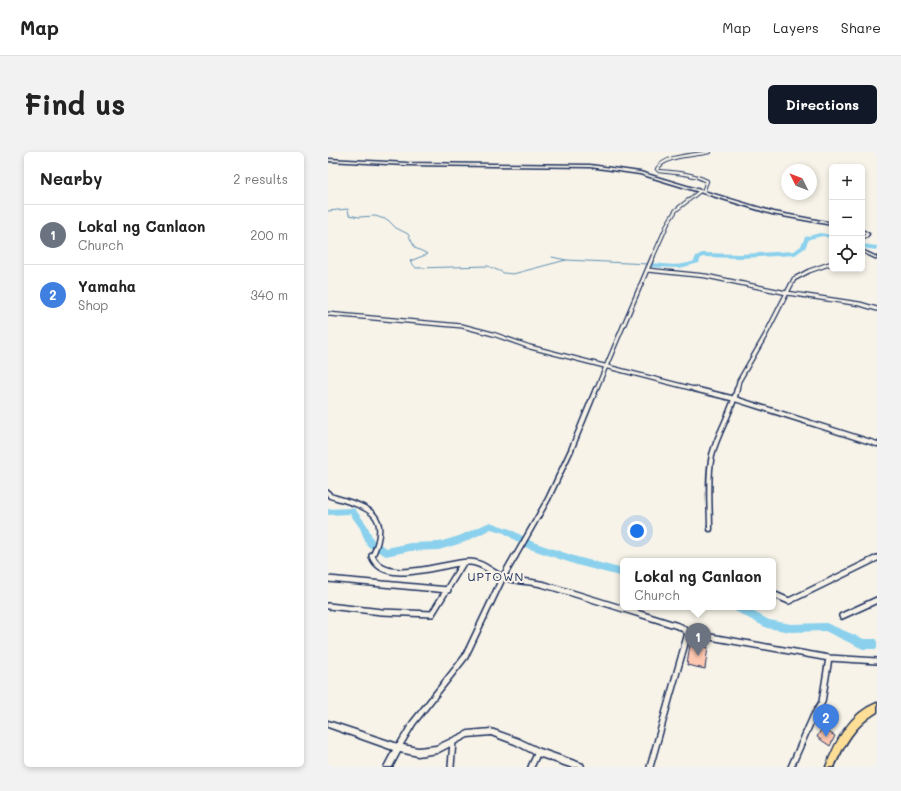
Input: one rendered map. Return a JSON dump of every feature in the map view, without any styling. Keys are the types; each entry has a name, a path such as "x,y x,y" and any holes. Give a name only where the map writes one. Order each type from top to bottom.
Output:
{"main road":[{"path":"830,767 848,730 861,717 877,707"}],"street":[{"path":"388,767 413,723 465,657 503,577 523,545 548,499 571,450 606,365 668,223 676,210 702,191 707,181 694,175 659,171 657,169 661,163 668,160 709,152"},
{"path":"328,160 407,164 590,166 640,173 773,213 829,223"},
{"path":"865,253 877,258"},
{"path":"710,529 710,477 712,454 735,399 739,380 794,280 809,271 829,264"},
{"path":"647,270 706,276 787,293 860,304 877,309"},
{"path":"328,314 462,326 493,334 530,347 606,365 735,399 877,444"},
{"path":"328,493 330,496 356,504 373,512 380,525 376,552 372,556 378,565 387,571 423,570 470,562 487,568 503,577 543,584 620,608"},
{"path":"776,595 789,601 877,558"},
{"path":"328,606 382,612 432,614 448,590 463,563"},
{"path":"328,579 448,590"},
{"path":"842,616 877,600"},
{"path":"626,610 681,627 688,633 829,658 877,662"},
{"path":"650,767 688,633"},
{"path":"791,767 813,717 822,702 829,658"},
{"path":"328,724 398,748 418,752 437,749 468,734 491,732 517,741 538,752 580,767"},
{"path":"451,767 453,741"},
{"path":"531,767 538,752"}],"building":[{"path":"690,644 708,647 705,669 687,665"},
{"path":"822,728 835,736 830,746 817,737"}],"waterway":[{"path":"328,211 348,209 349,215 359,217 375,216 388,220 396,228 408,234 415,248 428,254 410,261 416,268 488,266 504,273 513,274 566,260"},
{"path":"651,265 686,266 697,262 698,257 702,255 740,256 795,253 803,247 807,238 823,234 830,236"},
{"path":"865,246 877,248"},
{"path":"552,257 566,260"},
{"path":"566,260 648,264"},
{"path":"328,512 352,511 364,527 370,543 386,552 410,547 439,546 462,539 490,525 507,531 530,545 577,561 620,572"},
{"path":"741,610 767,624 791,628 826,627 863,644 877,644"}],"place":[{"name":"Lokal ng Canlaon","path":"698,656"},
{"name":"Yamaha","path":"826,737"}],"district":[{"name":"UPTOWN","path":"496,577"}]}
